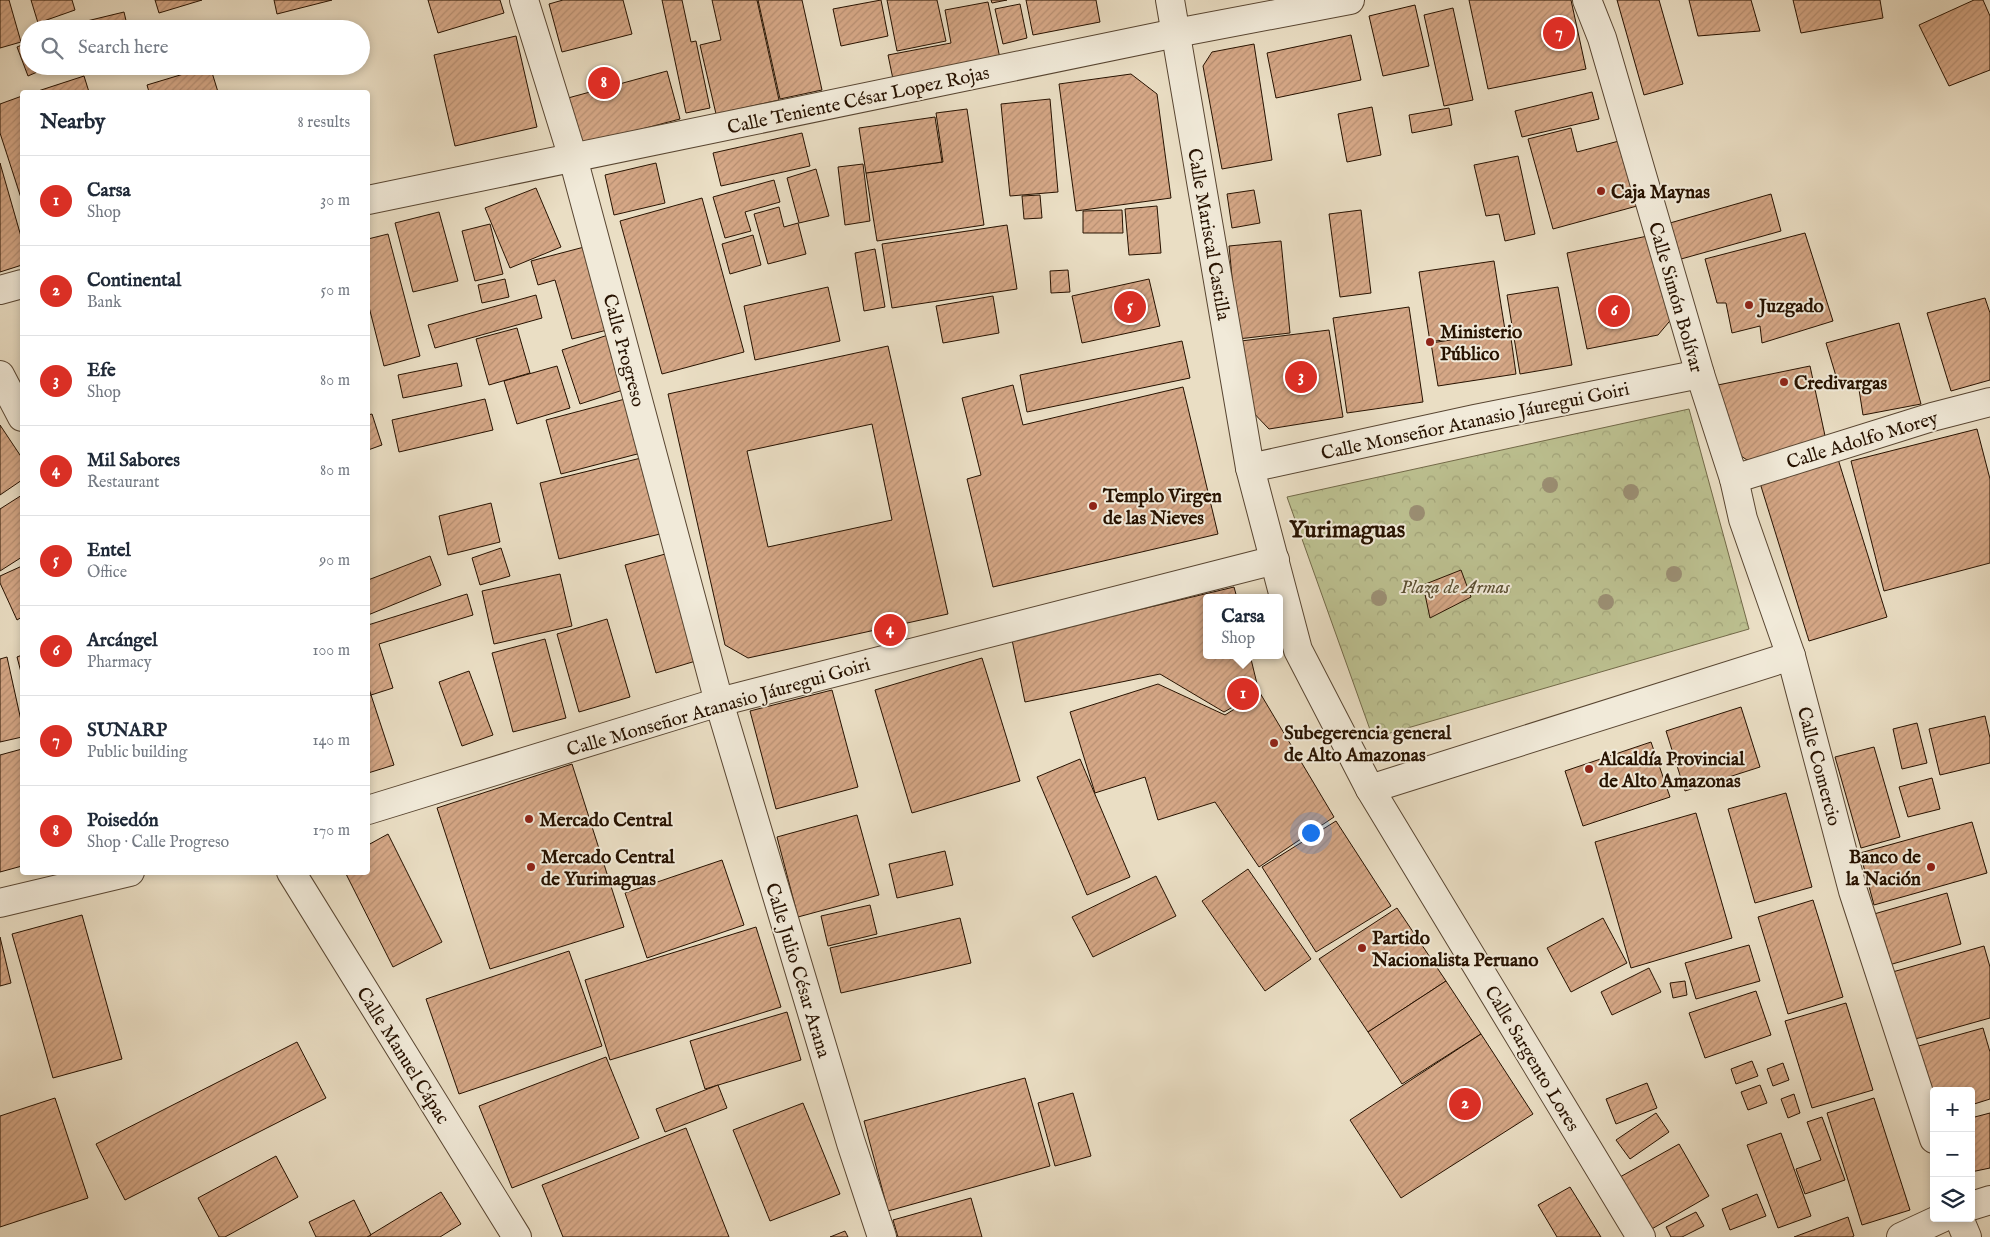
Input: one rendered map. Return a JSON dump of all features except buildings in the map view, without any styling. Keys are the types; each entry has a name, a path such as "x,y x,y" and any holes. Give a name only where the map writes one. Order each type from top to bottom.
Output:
{"street":[{"name":"Calle Progreso","path":"524,0 573,158 719,702"},
{"name":"Calle Mariscal Castilla","path":"1170,0 1250,468"},
{"name":"Calle Teniente César Lopez Rojas","path":"370,200 1176,33 1350,0"},
{"name":"Calle Simón Bolívar","path":"1587,0 1602,38 1700,374 1734,479"},
{"path":"0,290 20,285"},
{"name":"Calle Monseñor Atanasio Jáuregui Goiri","path":"1250,468 1475,419 1700,374"},
{"path":"0,375 20,413"},
{"name":"Calle Adolfo Morey","path":"1734,479 1932,417 1990,402"},
{"name":"Calle Sargento Lores","path":"1250,468 1298,650 1370,789 1641,1237"},
{"name":"Calle Comercio","path":"1734,479 1743,519 1791,656 1853,891 1932,1132"},
{"name":"Calle Monseñor Atanasio Jáuregui Goiri","path":"370,809 719,702 1274,560"},
{"path":"1370,789 1791,656"},
{"name":"Calle Julio César Arana","path":"719,702 851,1143 882,1237"},
{"path":"0,903 117,875"},
{"name":"Calle Manuel Cápac","path":"293,875 517,1237"},
{"path":"1975,1205 1990,1200"},
{"path":"1901,1237 1933,1222"},
{"path":"1961,1222 1967,1237"}],"green space":[{"name":"Plaza de Armas","path":"1689,409 1749,629 1373,738 1287,497"}],"place":[{"name":"SUNARP","path":"1559,33"},
{"name":"Poisedón","path":"604,83"},
{"name":"Caja Maynas","path":"1601,191"},
{"name":"Juzgado","path":"1749,305"},
{"name":"Entel","path":"1130,307"},
{"name":"Arcángel","path":"1614,311"},
{"name":"Ministerio Público","path":"1430,342"},
{"name":"Efe","path":"1301,377"},
{"name":"Credivargas","path":"1784,382"},
{"name":"Templo Virgen de las Nieves","path":"1093,506"},
{"name":"Mil Sabores","path":"890,630"},
{"name":"Carsa","path":"1243,694"},
{"name":"Subegerencia general de Alto Amazonas","path":"1274,743"},
{"name":"Alcaldía Provincial de Alto Amazonas","path":"1589,769"},
{"name":"Mercado Central","path":"529,819"},
{"name":"Mercado Central de Yurimaguas","path":"531,867"},
{"name":"Banco de la Nación","path":"1931,867"},
{"name":"Partido Nacionalista Peruano","path":"1362,948"},
{"name":"Continental","path":"1465,1104"}],"district":[{"name":"Yurimaguas","path":"1347,529"}]}
